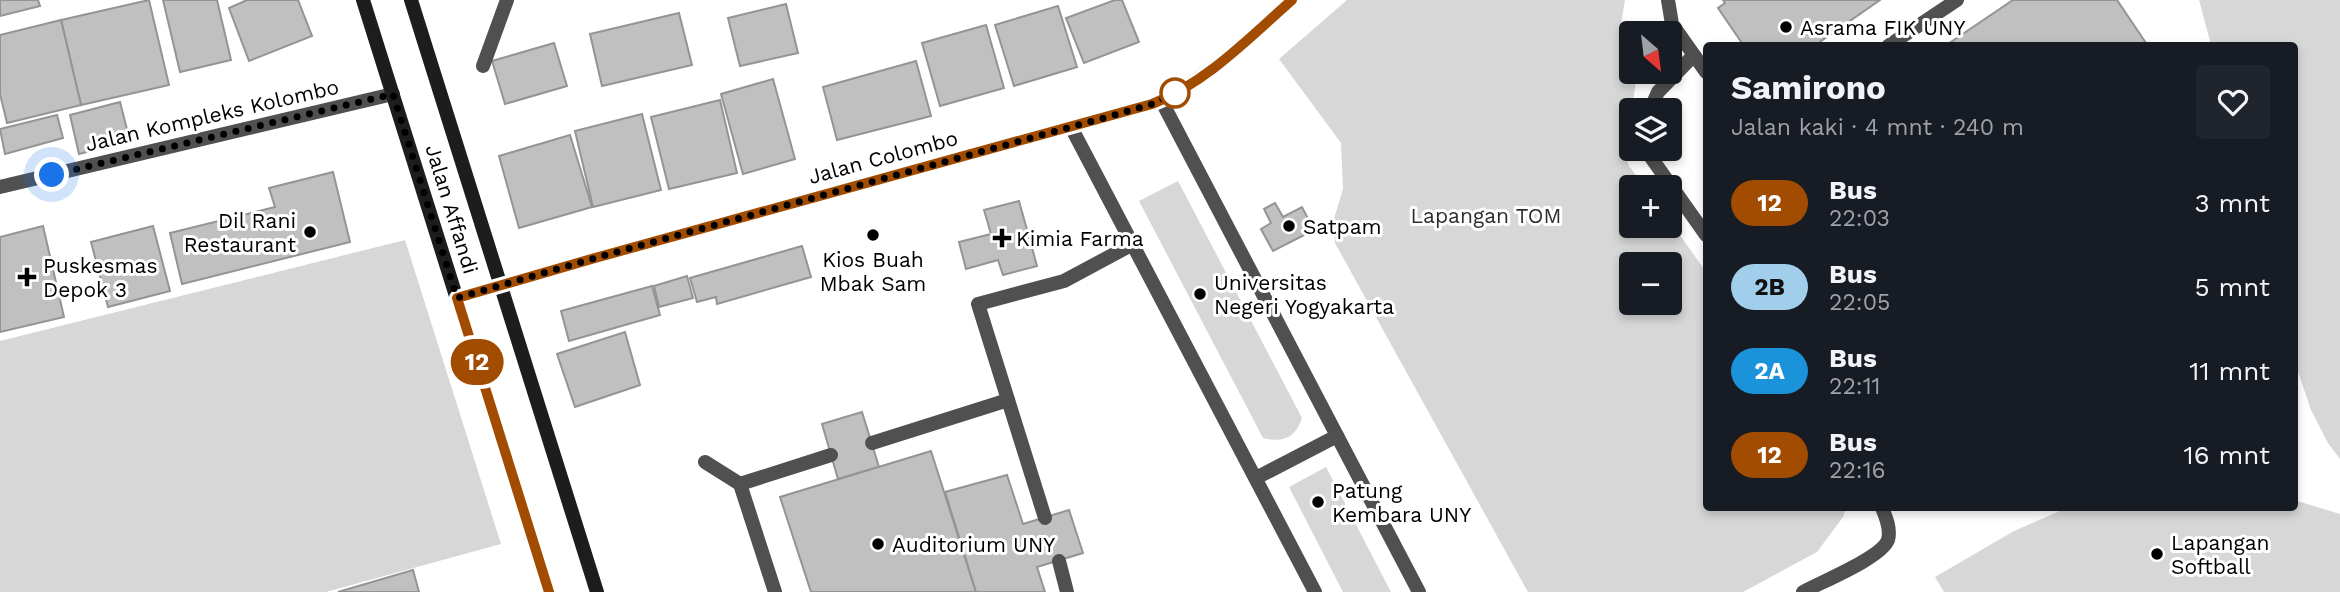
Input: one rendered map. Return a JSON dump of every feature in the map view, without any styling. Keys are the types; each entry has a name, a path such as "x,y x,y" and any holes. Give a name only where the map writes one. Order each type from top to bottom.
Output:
{"main road":[{"name":"Jalan Affandi","path":"363,0 549,592"},
{"name":"Jalan Affandi","path":"411,0 597,592"},
{"name":"Jalan Colombo","path":"457,298 1161,100 1221,62 1292,0"}],"street":[{"path":"483,66 507,0"},
{"path":"1668,0 1672,24 1703,68"},
{"path":"1894,42 1957,0"},
{"path":"1655,98 1693,55"},
{"name":"Jalan Kompleks Kolombo","path":"0,187 393,94"},
{"path":"1161,100 1419,592"},
{"path":"1071,127 1315,592"},
{"path":"1654,161 1703,231"},
{"path":"1045,518 978,304 1064,281 1133,244"},
{"path":"872,443 1008,400"},
{"path":"1256,478 1337,436"},
{"path":"740,484 831,455"},
{"path":"705,462 740,484 775,592"},
{"path":"1803,592 1879,552 1888,540 1888,524 1883,511"},
{"path":"1059,561 1067,592"}],"green space":[{"name":"Lapangan TOM","path":"1347,0 1625,0 1622,21 1619,21 1619,84 1636,84 1633,98 1619,98 1619,161 1627,161 1636,175 1619,175 1619,238 1682,238 1703,268 1703,511 1845,511 1843,517 1817,552 1743,592 1528,592 1335,243 1333,222 1343,189 1341,143 1279,59"},
{"path":"2199,0 2340,0 2340,459 2328,443 2311,410 2298,372 2298,42 2210,42"},
{"path":"1178,181 1302,418 1296,430 1287,437 1276,440 1263,438 1139,201"},
{"path":"405,240 501,544 326,592 0,592 0,341"},
{"path":"1326,467 1391,592 1343,592 1289,487"},
{"name":"Lapangan Softball","path":"2298,501 2340,514 2340,592 1944,592 1935,577 2014,531 2060,511 2298,511"}],"building":[{"path":"0,0 38,0 40,6 0,16"},
{"path":"149,0 169,85 81,105 61,20"},
{"path":"163,0 217,0 231,60 180,72"},
{"path":"247,0 298,0 312,36 249,61 229,8"},
{"path":"1115,0 1122,0 1139,42 1084,63 1066,18"},
{"name":"Asrama FIK UNY","path":"1723,0 1880,0 1820,42 1741,42 1718,8 1725,3"},
{"path":"2013,0 2117,0 2145,42 1951,42"},
{"path":"786,4 798,53 740,66 728,18"},
{"path":"1058,6 1077,67 1014,86 995,25"},
{"path":"679,13 692,65 602,86 590,34"},
{"path":"61,20 81,105 7,123 0,94 0,35"},
{"path":"986,25 1004,88 940,106 922,43"},
{"path":"554,43 567,86 505,104 492,61"},
{"path":"916,61 931,116 837,140 823,87"},
{"path":"773,79 795,159 743,174 721,94"},
{"path":"720,100 737,173 669,189 651,117"},
{"path":"120,102 130,141 79,154 70,115"},
{"path":"642,114 661,190 593,207 575,131"},
{"path":"57,115 63,138 5,154 0,129"},
{"path":"570,135 592,207 519,228 499,156"},
{"path":"333,172 350,242 182,284 170,233 275,207 269,188"},
{"name":"Kimia Farma","path":"1019,201 1037,266 1003,275 998,260 966,269 959,242 991,234 984,210"},
{"name":"Satpam","path":"1275,203 1283,217 1302,207 1314,230 1273,251 1261,229 1271,223 1264,209"},
{"name":"Puskesmas Depok 3","path":"43,226 64,317 0,332 0,237"},
{"path":"153,226 170,291 108,307 91,242"},
{"path":"802,246 811,277 717,304 716,297 697,302 690,278"},
{"path":"687,276 693,298 659,307 654,286"},
{"path":"652,286 660,315 569,341 561,311"},
{"path":"625,332 640,385 575,407 557,354"},
{"path":"862,412 879,467 838,479 822,424"},
{"name":"Auditorium UNY","path":"931,451 976,592 811,592 780,497"},
{"path":"1007,475 1023,524 1069,510 1083,553 1037,567 1045,592 976,592 945,492"},
{"path":"413,570 419,592 338,592"}],"bus line":[{"name":"12","path":"549,592 457,298 1152,104 1175,93 1221,62 1292,0"}],"place":[{"name":"Asrama FIK UNY","path":"1786,27"},
{"name":"Satpam","path":"1289,226"},
{"name":"Dil Rani Restaurant","path":"310,232"},
{"name":"Kios Buah Mbak Sam","path":"873,235"},
{"name":"Kimia Farma","path":"1002,238"},
{"name":"Puskesmas Depok 3","path":"27,277"},
{"name":"Universitas Negeri Yogyakarta","path":"1200,294"},
{"name":"Patung Kembara UNY","path":"1318,502"},
{"name":"Auditorium UNY","path":"878,544"},
{"name":"Lapangan Softball","path":"2157,554"}],"route":[{"path":"52,175 393,94 457,298 1118,114 1152,104 1175,93"}]}
